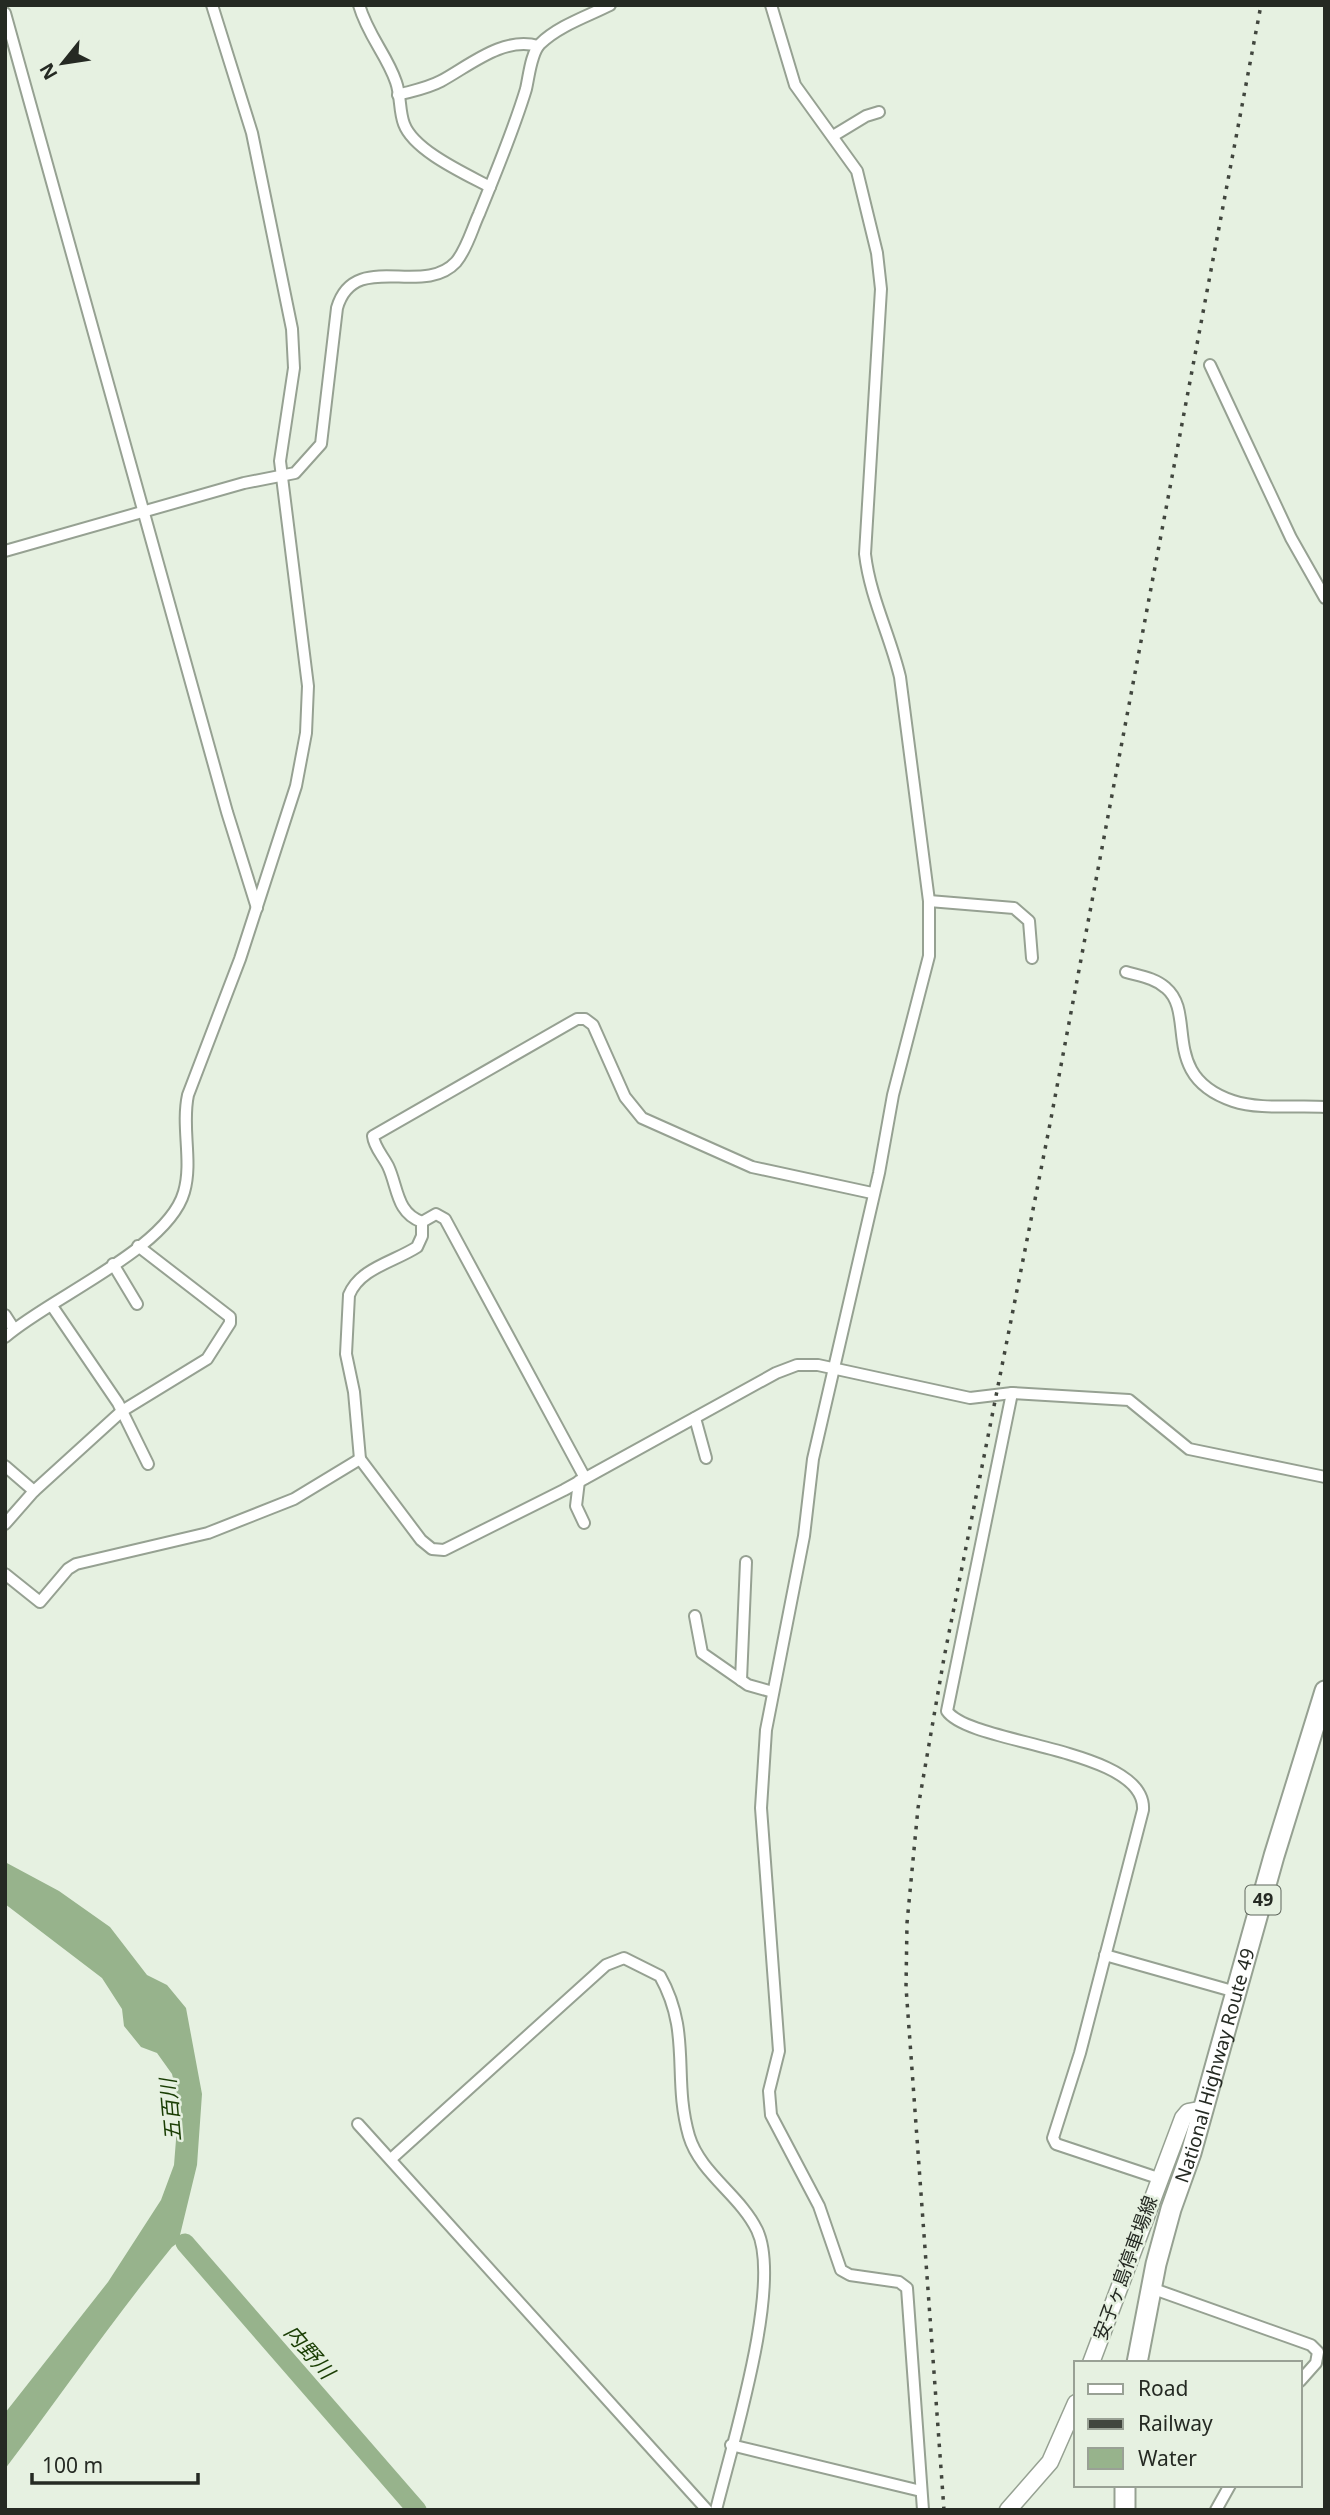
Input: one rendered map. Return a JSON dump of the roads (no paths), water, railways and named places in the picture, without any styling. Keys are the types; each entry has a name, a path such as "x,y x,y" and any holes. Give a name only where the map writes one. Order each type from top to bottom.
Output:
{"highway":[{"name":"National Highway Route 49","path":"1137,2361 1151,2288 1171,2209 1204,2109 1236,1992 1321,1714 1325,1691"},
{"path":"1125,2487 1125,2510"}],"main road":[{"name":"安子ヶ島停車場線","path":"1092,2361 1158,2178 1183,2118 1188,2112 1204,2109"},
{"path":"1008,2510 1050,2462 1074,2408"}],"street":[{"path":"5,1315 10,1333 52,1306 138,1246 172,1214 184,1193 187,1171 184,1114 188,1095 257,908 296,786 307,725 306,664 280,477 280,450 294,368 292,329 252,133 212,5"},
{"path":"359,5 367,30 396,82 403,122 414,139 448,164 489,187"},
{"path":"5,551 244,483 295,473 314,456 321,444 337,308 342,296 351,286 369,277 387,274 419,279 449,268 462,253 505,152 538,46 559,31 610,5"},
{"path":"771,5 795,85 857,172 877,253 881,289 865,554 873,596 893,646 900,677 929,901 929,956 898,1073 813,1459 804,1536 762,1759 761,1808 779,2051 769,2091 769,2108 819,2206 839,2267 850,2275 899,2282 907,2288 923,2510"},
{"path":"5,13 227,812 257,908"},
{"path":"398,95 442,81 488,53 524,44 538,46"},
{"path":"833,136 879,112"},
{"path":"1210,365 1292,538 1323,592"},
{"path":"929,901 1014,908 1029,921 1032,958"},
{"path":"1126,972 1146,976 1170,991 1178,1012 1184,1055 1193,1072 1212,1090 1236,1102 1325,1107"},
{"path":"422,1222 408,1212 398,1197 391,1174 374,1141 376,1132 582,1018 593,1025 625,1097 642,1118 752,1167 872,1193"},
{"path":"422,1222 436,1214 445,1219 582,1479 576,1506 584,1523"},
{"path":"422,1222 422,1236 417,1247 356,1282 349,1295 345,1354 354,1392 360,1459 422,1540 439,1551 582,1479 784,1370 808,1364 970,1398 1012,1393 1129,1399 1189,1449 1325,1477"},
{"path":"5,1524 34,1491 122,1411 207,1359 230,1320 138,1246"},
{"path":"113,1264 137,1304"},
{"path":"52,1306 122,1411 148,1464"},
{"path":"1012,1393 947,1711 951,1717 970,1725 1073,1754 1107,1769 1124,1779 1141,1797 1143,1810 1080,2053 1053,2138 1056,2144 1158,2178"},
{"path":"695,1418 705,1458"},
{"path":"5,1574 40,1602 68,1569 76,1564 208,1533 294,1499 360,1459"},
{"path":"5,1465 34,1491"},
{"path":"741,1680 746,1562"},
{"path":"695,1616 702,1653 741,1680 773,1692"},
{"path":"1105,1955 1236,1992"},
{"path":"391,2159 606,1965 624,1958 657,1973 668,1990 679,2022 682,2101 694,2150 744,2211 756,2229 764,2254 760,2327 716,2510"},
{"path":"358,2124 707,2510"},
{"path":"1151,2288 1311,2345 1318,2352 1316,2363 1302,2379"},
{"path":"731,2445 921,2491"},
{"path":"1216,2510 1229,2487"}],"water":[{"path":"5,1862 59,1891 110,1927 147,1975 167,1985 186,2008 202,2094 197,2165 180,2235 204,2263 201,2265 179,2242 172,2247 5,2469 5,2413 108,2282 161,2200 174,2165 179,2102 172,2074 157,2053 141,2047 124,2026 122,2009 102,1978 5,1904"}],"waterway":[{"name":"内野川","path":"185,2243 417,2510"}],"railway":[{"path":"944,2510 906,1987 907,1923 918,1808 944,1658 1049,1129 1261,5"}],"water label":[{"name":"五百川","path":"171,2110"}]}
